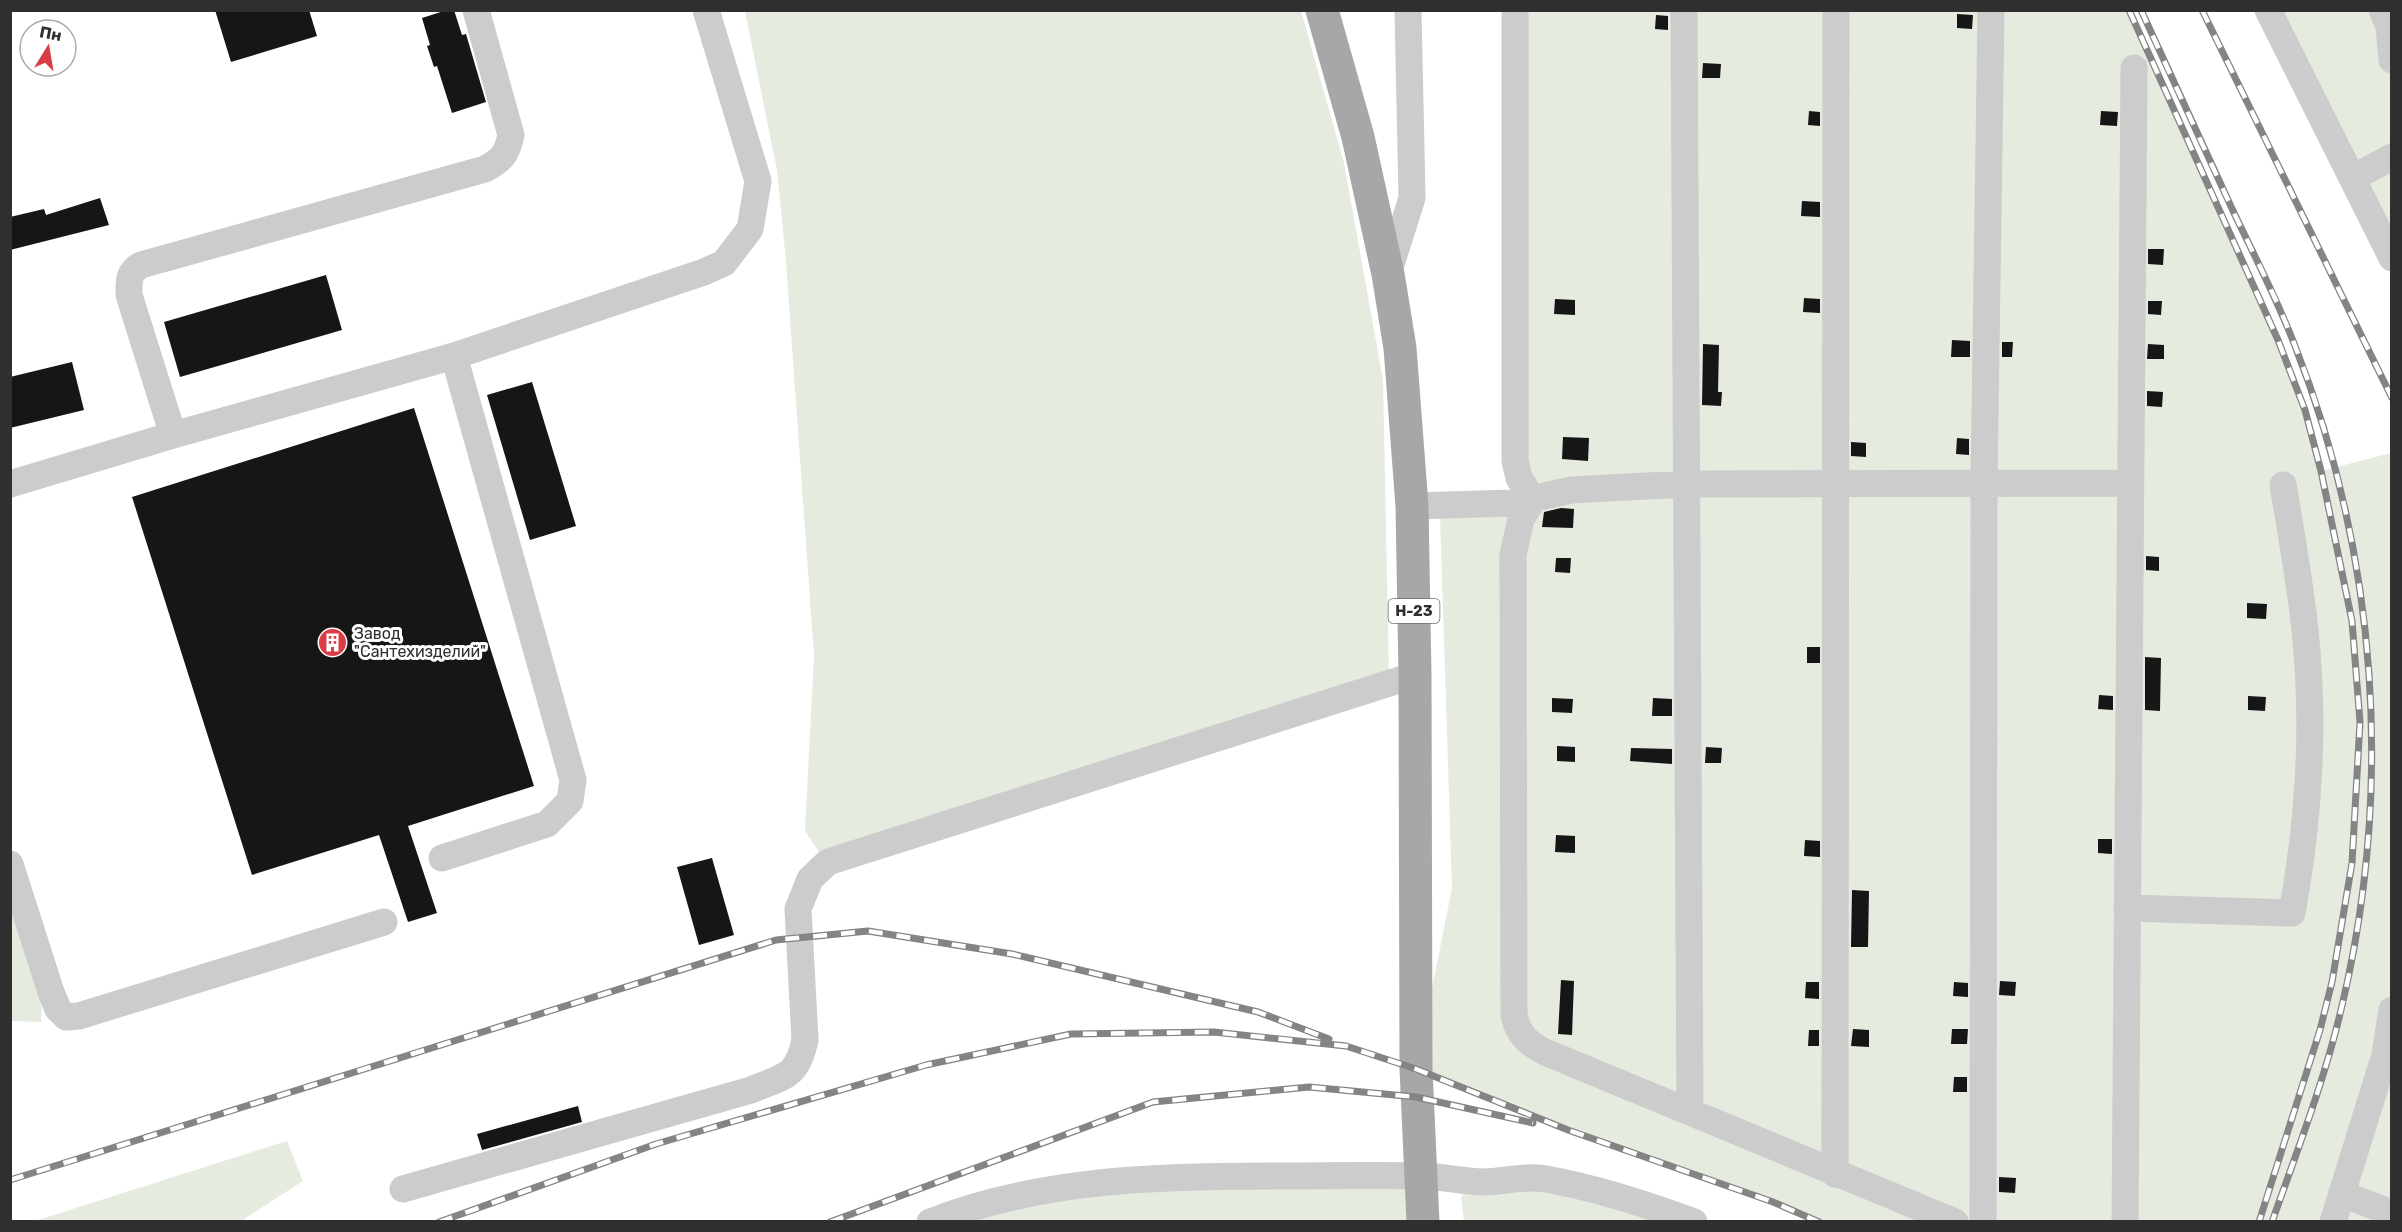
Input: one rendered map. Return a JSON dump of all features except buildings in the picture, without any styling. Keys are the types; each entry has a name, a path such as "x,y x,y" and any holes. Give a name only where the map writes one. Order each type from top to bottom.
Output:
{"main road":[{"name":"Н-23","path":"1322,10 1358,137 1388,274 1400,348 1412,506 1416,1069 1423,1221"}],"street":[{"path":"173,435 129,295 129,278 133,269 485,169 500,161 507,152 511,135 476,10"},
{"path":"10,484 173,435 454,356 704,272 724,263 750,229 758,182 706,10"},
{"path":"1388,274 1412,198 1408,10"},
{"path":"1515,10 1515,461 1519,478 1533,500"},
{"path":"1684,10 1690,1112"},
{"path":"1835,1174 1836,10"},
{"path":"1983,1221 1984,483 1991,10"},
{"path":"2268,10 2391,258"},
{"path":"2382,10 2389,26 2391,60"},
{"path":"2125,1221 2134,68"},
{"path":"2352,178 2391,157"},
{"path":"442,858 547,824 570,801 573,780 454,356"},
{"path":"1412,506 1513,503 1571,490 1685,484 2130,483"},
{"path":"2127,908 2292,913 2304,841 2309,788 2310,728 2305,631 2283,485"},
{"path":"1533,500 1521,519 1513,555 1516,1024 1530,1045 1545,1052 1835,1174 1955,1221"},
{"path":"403,1189 751,1090 794,1071 801,1060 805,1040 798,909 810,879 828,862 1415,675"},
{"path":"10,864 51,992 58,1009 66,1017 79,1016 384,922"},
{"path":"2333,1221 2385,1055 2391,1010"},
{"path":"2363,1127 2391,1106"},
{"path":"930,1221 971,1206 1027,1192 1126,1179 1193,1176 1422,1176 1484,1182 1524,1178 1544,1179 1660,1215 1694,1221"},
{"path":"2342,1194 2391,1213"}],"shaded area":[{"path":"745,11 1301,11 1344,163 1383,380 1389,677 821,855 805,831 814,656 786,262 777,170"},
{"path":"1510,11 2129,11 2278,340 2305,410 2321,471 2391,453 2391,1221 1819,1221 1773,1202 1568,1130 1416,1069 1452,888 1440,517 1514,512"},
{"path":"2277,11 2391,11 2391,239"},
{"path":"10,905 42,992 41,1022 11,1021"},
{"path":"287,1141 303,1181 241,1221 35,1221"},
{"path":"1422,1176 1423,1221 930,1222 1027,1192"},
{"path":"1497,1185 1635,1206 1681,1221 1464,1221 1461,1198 1468,1187"}],"railway":[{"path":"2129,10 2278,340 2305,410 2321,471 2352,621 2360,722 2352,863 2332,982 2320,1030 2259,1222"},
{"path":"2141,10 2274,296 2295,346 2323,426 2345,508 2360,591 2369,674 2372,758 2368,843 2358,927 2327,1064 2272,1222"},
{"path":"2202,10 2392,398"},
{"path":"10,1180 776,940 868,931 1012,954 1258,1012 1329,1039"},
{"path":"439,1222 656,1144 926,1065 1071,1034 1214,1032 1346,1046 1416,1069 1568,1130 1773,1202 1819,1222"},
{"path":"830,1222 1153,1102 1309,1087 1416,1097 1533,1123"}],"place":[{"name":"Завод \"Сантехизделий\"","path":"333,642"}]}
